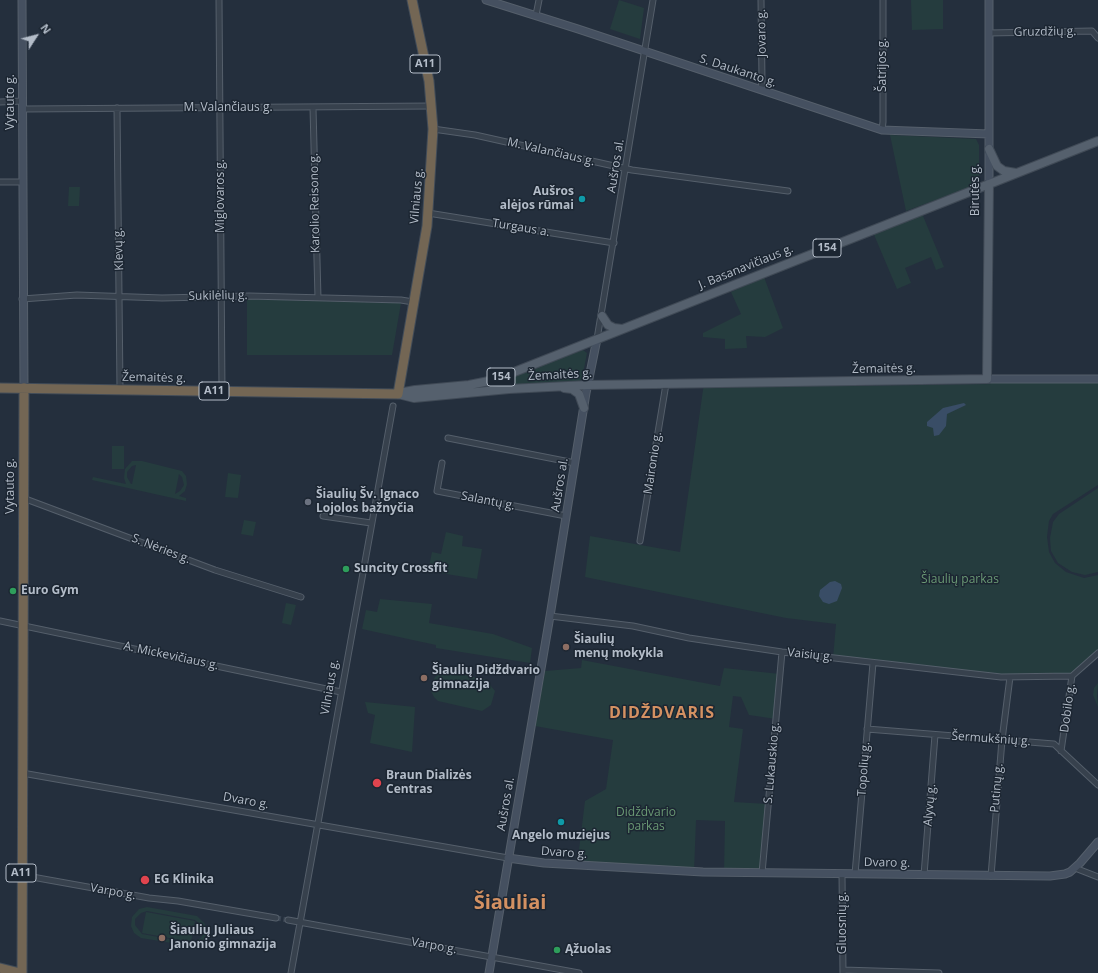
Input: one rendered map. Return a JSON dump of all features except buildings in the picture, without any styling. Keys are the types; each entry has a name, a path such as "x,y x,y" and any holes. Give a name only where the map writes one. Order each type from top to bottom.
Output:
{"highway":[{"name":"Vilniaus g.","path":"398,394 428,213 433,129 432,106 412,0"},
{"name":"Žemaitės g.","path":"0,388 398,394"},
{"name":"Vytauto g.","path":"21,973 24,388"},
{"path":"0,968 21,973"}],"main road":[{"name":"Vytauto g.","path":"22,0 24,105 22,182 22,299 24,388"},
{"name":"S. Daukanto g.","path":"486,0 536,15 882,130 989,134"},
{"name":"Birutės g.","path":"987,379 989,0"},
{"name":"J. Basanavičiaus g.","path":"398,394 415,390 469,385 494,380 1098,141"},
{"path":"989,149 998,166 1004,171 1016,173"},
{"path":"602,316 608,325 622,330"},
{"name":"Aušros al.","path":"489,973 584,408 597,339"},
{"name":"Žemaitės g.","path":"398,394 414,398 509,389 588,385 987,379 1098,379"},
{"path":"560,386 572,389 579,394 584,408"},
{"name":"Dvaro g.","path":"508,858 544,864 619,869 762,873 1060,876 1075,868 1098,842"}],"street":[{"name":"Miglovaros g.","path":"219,0 222,391"},
{"path":"536,15 539,0"},
{"name":"Aušros al.","path":"597,339 654,0"},
{"name":"Jovaro g.","path":"761,0 761,90"},
{"name":"Šatrijos g.","path":"882,130 883,0"},
{"name":"Gruzdžių g.","path":"989,33 1092,31 1098,38"},
{"name":"M. Valančiaus g.","path":"0,102 24,105 118,108 220,109 432,106"},
{"name":"Klevų g.","path":"118,108 121,297 120,389"},
{"name":"Karolio Reisono g.","path":"313,108 318,298"},
{"name":"M. Valančiaus g.","path":"433,129 474,135 626,169 788,191"},
{"path":"0,182 22,182"},
{"name":"Turgaus a.","path":"428,213 614,243"},
{"name":"Sukilėlių g.","path":"22,299 77,295 121,297 221,296 401,300 413,302"},
{"name":"Maironio g.","path":"640,541 666,384"},
{"name":"Vilniaus g.","path":"291,973 393,406"},
{"path":"448,438 575,463"},
{"name":"Salantų g.","path":"442,463 437,491 566,516"},
{"name":"S. Nėries g.","path":"23,498 215,570 300,597"},
{"path":"323,516 371,523"},
{"name":"Vaisių g.","path":"550,616 633,626 689,638 782,652 986,676 1072,676"},
{"name":"A. Mickevičiaus g.","path":"0,621 22,624 341,692"},
{"name":"S. Lukauskio g.","path":"762,873 782,652"},
{"name":"Dobilo g.","path":"1061,751 1072,676 1098,654"},
{"name":"Topolių g.","path":"855,874 873,663"},
{"name":"Putinų g.","path":"991,876 1002,740 1010,677"},
{"name":"Šermukšnių g.","path":"867,729 1054,744 1098,785"},
{"name":"Alyvų g.","path":"924,875 935,735"},
{"name":"Dvaro g.","path":"22,773 508,858"},
{"path":"1075,868 1098,878"},
{"name":"Gluosnių g.","path":"842,874 843,972"},
{"name":"Varpo g.","path":"21,875 149,898 178,901 276,918"},
{"name":"Varpo g.","path":"288,920 579,973"},
{"path":"843,972 939,973"}],"green space":[{"path":"619,0 644,8 640,39 610,29"},
{"path":"911,0 943,0 943,29 912,30"},
{"path":"890,135 976,139 979,145 979,184 906,211"},
{"path":"69,187 80,187 79,206 68,206"},
{"path":"921,211 944,267 936,270 931,257 905,268 911,283 897,289 872,230"},
{"path":"764,277 783,328 765,337 746,336 747,348 725,349 725,339 703,337 703,333 741,314 731,292"},
{"path":"247,299 401,303 392,355 247,355"},
{"path":"583,350 587,353 582,379 578,382 495,385 495,383"},
{"name":"Šiaulių parkas","path":"987,379 1098,379 1098,485 1053,514 1049,521 1047,537 1049,552 1055,563 1066,572 1084,578 1098,575 1098,653 1075,675 1001,677 833,658 836,624 786,618 585,577 590,536 680,552 704,383 844,381 846,386 991,384"},
{"path":"112,446 124,446 124,469 112,469"},
{"path":"132,461 142,461 182,471 186,476 187,484 185,491 179,496 186,498 186,501 92,480 93,477 126,484 124,478 125,469","holes":["136,465 132,484 131,484 127,477 127,472 132,466","179,474 182,477 184,485 180,491 175,494"]},
{"path":"228,473 241,475 238,498 225,497"},
{"path":"1098,488 1098,572 1085,575 1072,572 1058,563 1051,551 1050,538 1053,522 1059,514"},
{"path":"244,520 256,522 253,536 241,534"},
{"path":"446,532 463,536 462,546 482,549 477,579 428,571 432,552 441,554"},
{"path":"380,599 432,604 429,623 493,634 532,648 530,663 436,648 436,645 362,629 366,610 377,612"},
{"path":"286,603 296,605 291,625 282,623"},
{"name":"Didždvario parkas","path":"582,660 720,686 724,668 780,674 776,719 749,715 741,697 733,696 729,727 743,729 734,802 768,804 762,873 724,873 725,821 696,820 694,872 577,866 585,801 606,789 613,740 535,726 545,671 581,668"},
{"path":"444,671 485,679 495,691 491,705 482,711 438,701 431,691 432,683 435,677"},
{"path":"1098,683 1098,707 1093,695 1094,688"},
{"path":"365,702 415,707 412,752 370,743 375,715 368,713"},
{"path":"147,907 197,916 205,924 207,933 204,941 200,943 204,944 203,948 141,938 134,933 131,926 132,917 139,909","holes":["147,911 195,920 201,925 203,932 201,938 191,943 142,934 135,925 135,919 141,913"]},
{"path":"146,912 195,921 191,942 142,933"}],"water":[{"path":"964,403 966,405 947,414 946,426 939,435 934,436 933,428 927,426 927,422 943,408"},
{"path":"835,581 841,584 842,588 837,601 829,604 823,602 819,596 820,590 830,582"}],"tunnel":[{"path":"276,918 288,920"}],"place":[{"name":"Aušros alėjos rūmai","path":"582,199"},
{"name":"Šiaulių Šv. Ignaco Lojolos bažnyčia","path":"308,502"},
{"name":"Suncity Crossfit","path":"346,569"},
{"name":"Euro Gym","path":"13,591"},
{"name":"Šiaulių menų mokykla","path":"566,647"},
{"name":"Šiaulių Didždvario gimnazija","path":"424,678"},
{"name":"Braun Dializės Centras","path":"377,783"},
{"name":"Angelo muziejus","path":"561,822"},
{"name":"EG Klinika","path":"145,880"},
{"name":"Šiaulių Juliaus Janonio gimnazija","path":"162,938"},
{"name":"Ąžuolas","path":"557,950"}],"district":[{"name":"DIDŽDVARIS","path":"662,713"},
{"name":"Šiauliai","path":"510,903"}]}
